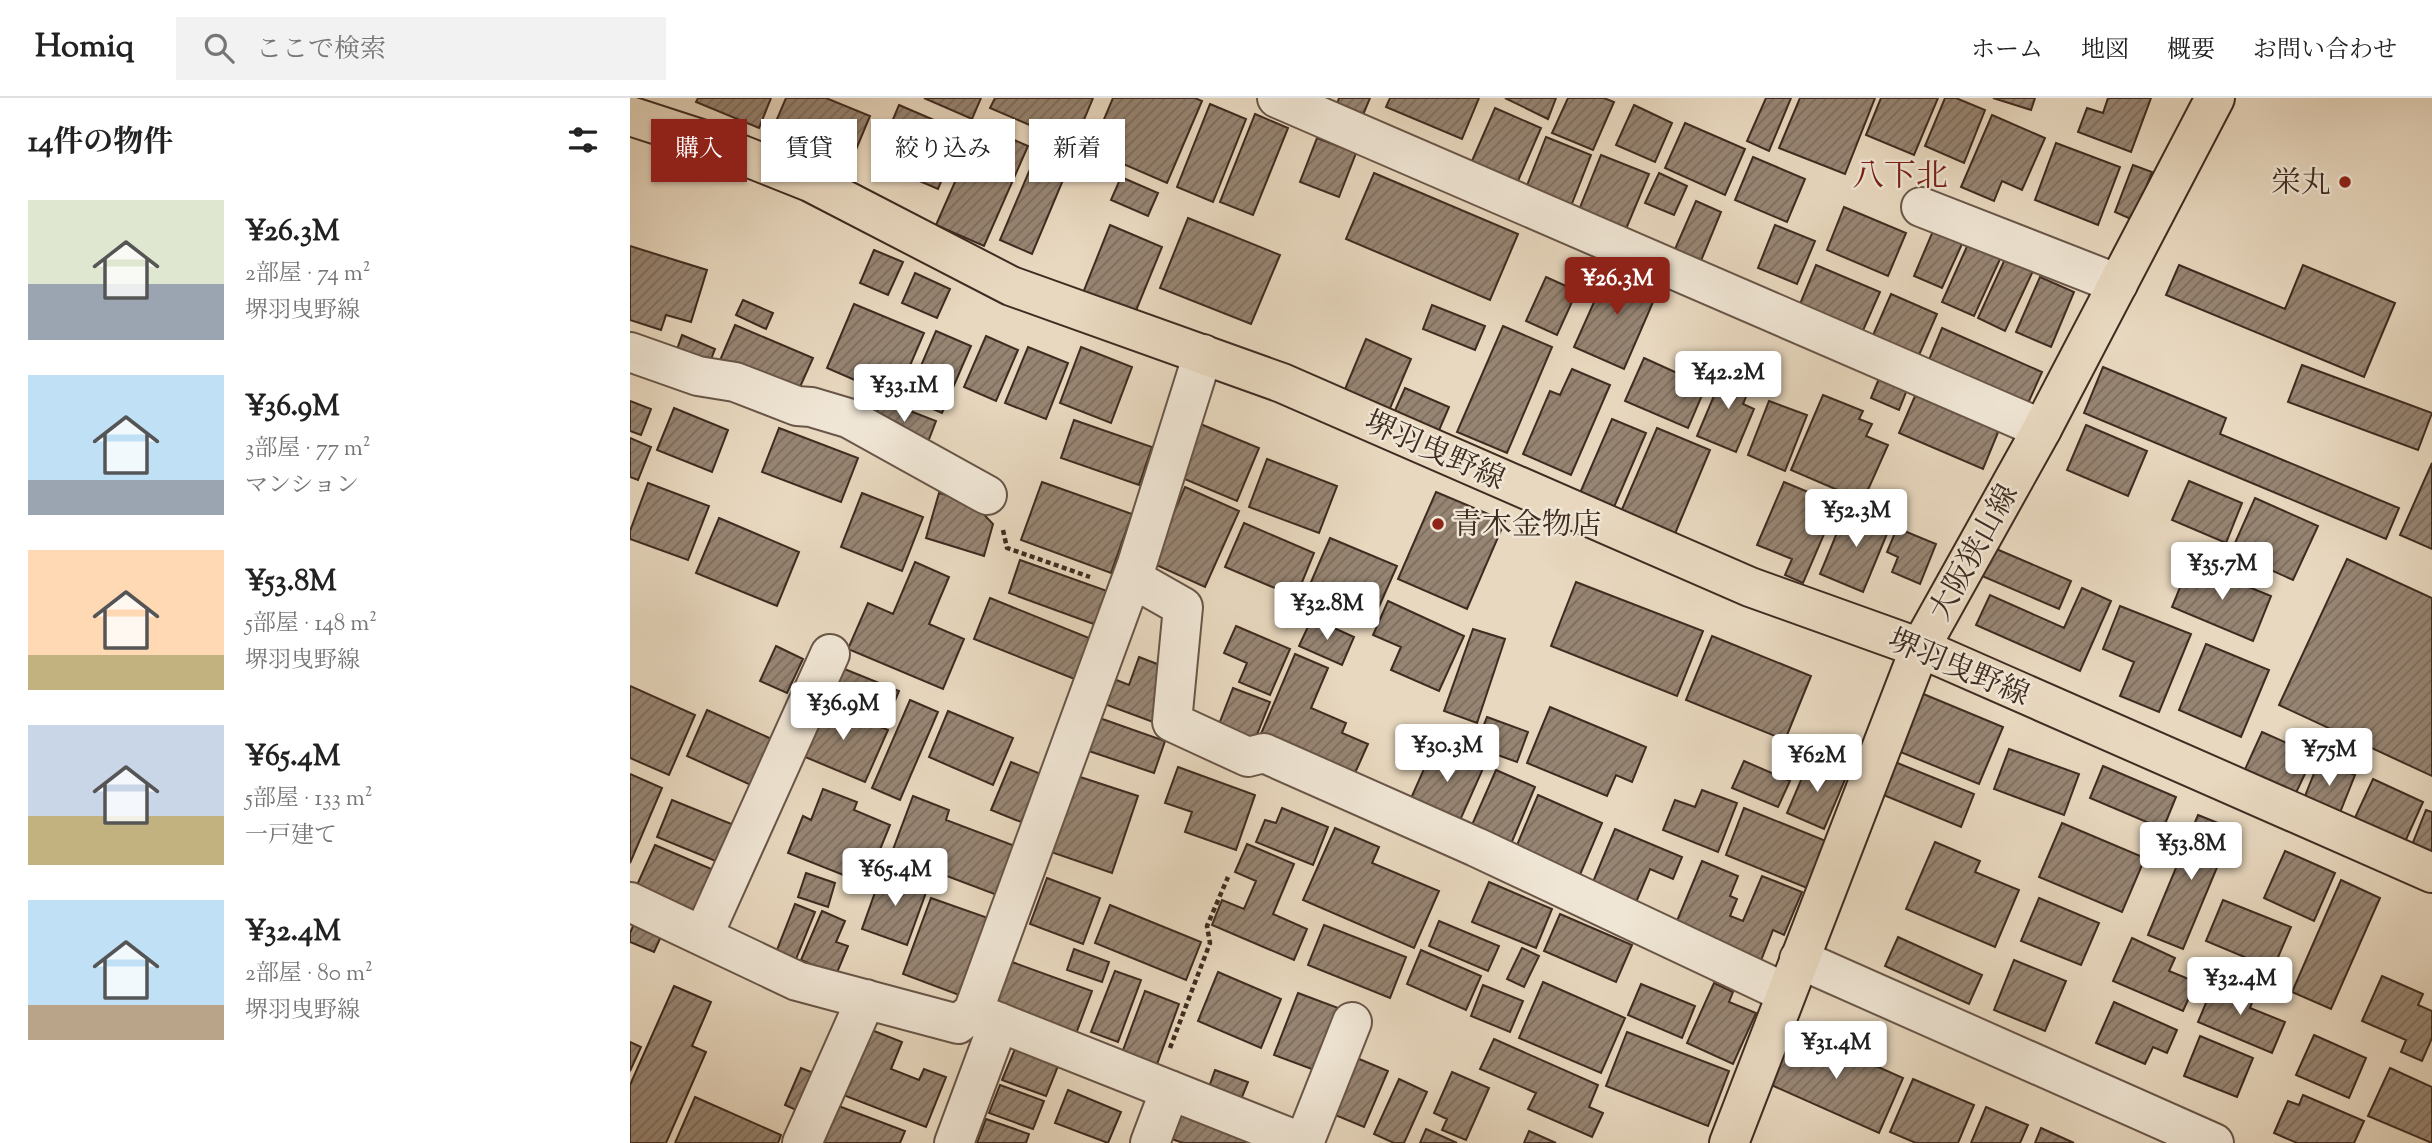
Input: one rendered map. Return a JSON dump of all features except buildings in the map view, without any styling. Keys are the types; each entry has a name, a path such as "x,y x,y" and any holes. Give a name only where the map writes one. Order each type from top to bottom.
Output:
{"main road":[{"name":"大阪狭山線","path":"1729,1143 1920,648 2042,429 2216,98"},
{"name":"堺羽曳野線","path":"630,116 704,140 810,182 1012,285 1282,383 1750,587 1920,648 2432,873"}],"street":[{"path":"1277,98 2042,429"},
{"path":"1922,207 2118,284"},
{"path":"630,352 698,376 735,382 797,406 811,407 848,418 987,495"},
{"path":"954,1143 986,1017 1203,354"},
{"path":"1129,584 1183,607 1172,722 1248,757 1264,753 1476,847 2214,1143"},
{"path":"703,936 830,654"},
{"path":"630,902 797,981 958,1024 986,1017 1304,1143 1352,1022"},
{"path":"802,1143 866,999"},
{"path":"1150,1143 1163,1088"}],"path":[{"path":"987,495 1001,522 1007,548 1129,584"},
{"path":"1163,1088 1210,943 1207,926 1228,877"}],"place":[{"name":"栄丸","path":"2345,182"},
{"name":"青木金物店","path":"1438,524"}],"district":[{"name":"八下北","path":"1900,175"}]}
